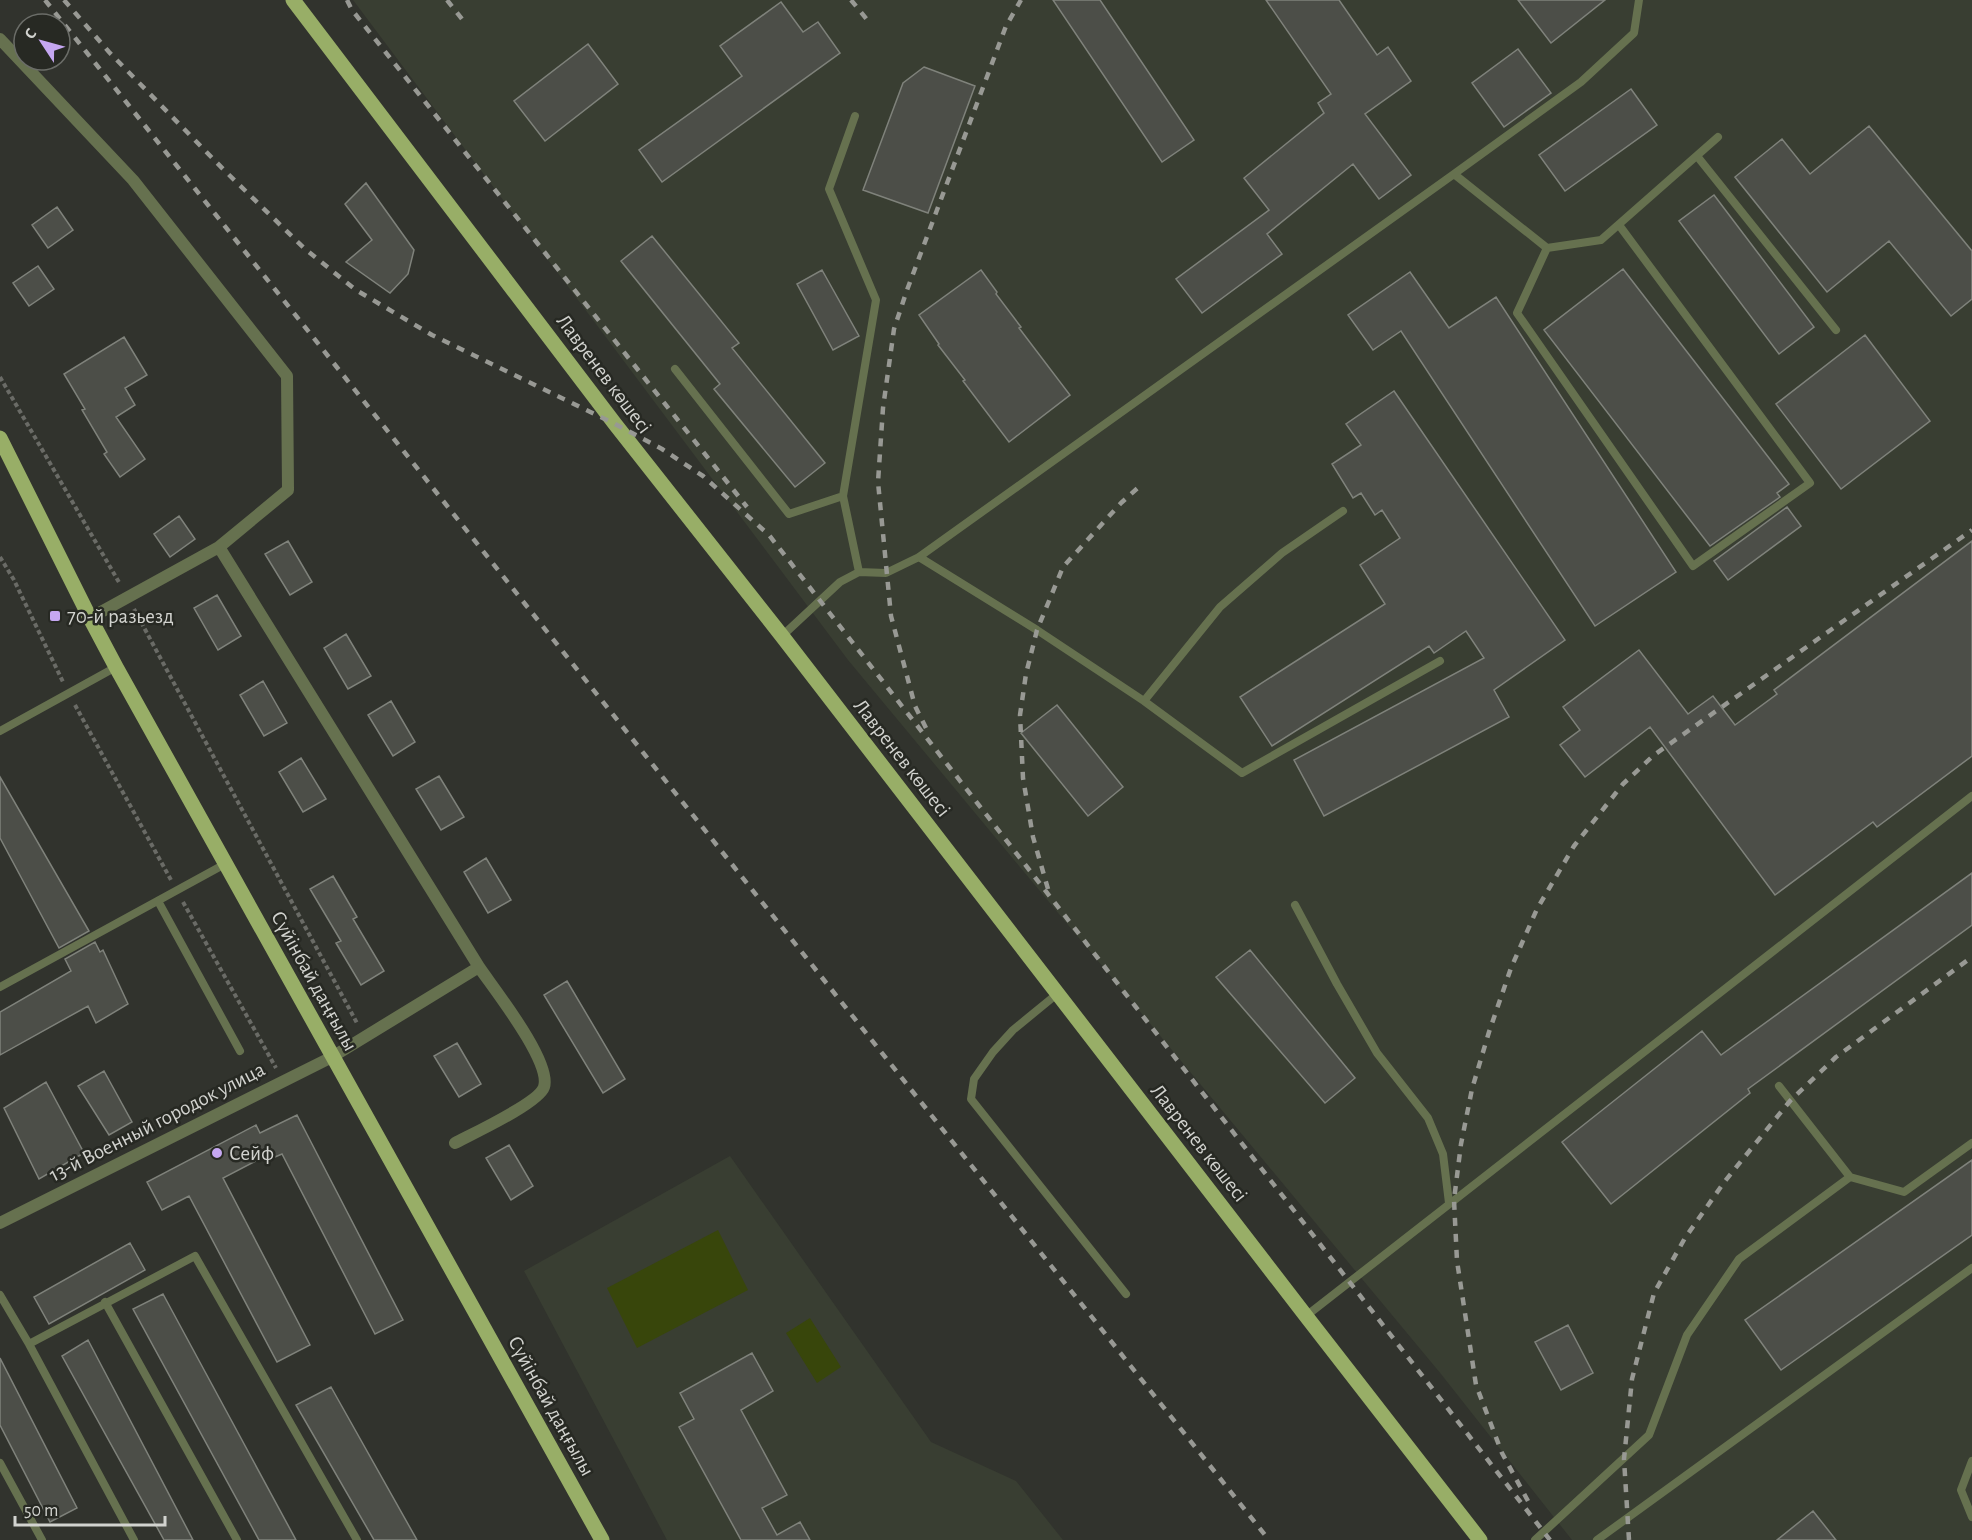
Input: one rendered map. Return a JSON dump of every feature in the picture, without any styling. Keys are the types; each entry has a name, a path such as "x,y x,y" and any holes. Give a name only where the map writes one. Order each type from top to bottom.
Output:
{"main road":[{"name":"Лавренев көшесі","path":"293,0 608,414 1480,1540"},
{"name":"Сүйінбай даңғылы","path":"2,447 116,667 603,1540"}],"street":[{"path":"0,39 133,180 286,376 288,490 219,547 90,618"},
{"path":"219,547 479,967 534,1049 544,1072 544,1088 534,1100 455,1143"},
{"name":"13-й Военный городок улица","path":"0,1223 332,1057 479,967"}],"lane":[{"path":"782,636 840,582 859,572 886,573 919,557 1581,82 1634,33 1638,0"},
{"path":"855,116 829,189 876,300 843,496 859,572"},
{"path":"1454,174 1547,248 1601,240 1718,137"},
{"path":"1697,156 1836,330"},
{"path":"1547,248 1517,313 1693,566 1810,483 1619,225"},
{"path":"675,369 789,514 843,496"},
{"path":"1144,701 1220,607 1282,553 1343,511"},
{"path":"919,557 1037,630 1144,701 1242,773 1440,661"},
{"path":"0,731 116,667"},
{"path":"1306,1316 1972,796"},
{"path":"0,987 225,864"},
{"path":"158,901 240,1051"},
{"path":"1295,905 1377,1053 1428,1118 1443,1154 1449,1203"},
{"path":"1057,994 1013,1030 993,1052 974,1079 971,1099 1126,1294"},
{"path":"1779,1086 1850,1177 1904,1192 1972,1143"},
{"path":"1535,1540 1649,1435 1687,1335 1739,1259 1850,1177"},
{"path":"29,1344 195,1256 357,1540"},
{"path":"1597,1540 1972,1268"},
{"path":"0,1295 29,1344 134,1540"},
{"path":"105,1302 237,1540"},
{"path":"1972,1461 1961,1490 1972,1517"},
{"path":"0,1463 42,1540"}],"path":[{"path":"0,377 128,597 364,1037"},
{"path":"0,557 14,580 68,693 284,1081"}],"shaded area":[{"path":"353,0 1972,0 1972,1540 1572,1540 1441,1374 848,660"},
{"path":"730,1156 931,1442 1016,1481 1063,1540 667,1540 524,1271"}],"green space":[{"path":"718,1230 748,1290 637,1348 607,1288"},
{"path":"810,1318 841,1367 817,1383 786,1333"}],"building":[{"path":"1053,0 1100,0 1194,140 1162,162"},
{"path":"1266,0 1339,0 1377,55 1388,47 1411,81 1365,114 1411,175 1379,199 1353,164 1267,234 1282,254 1202,313 1176,279 1269,210 1244,178 1324,113 1318,103 1331,94"},
{"path":"1518,0 1605,0 1551,43"},
{"path":"781,2 803,32 818,22 840,53 662,182 639,150 742,76 720,46"},
{"path":"588,44 618,84 545,141 514,101"},
{"path":"1518,49 1551,93 1504,127 1472,83"},
{"path":"924,67 975,86 928,213 863,190 903,83"},
{"path":"1631,89 1657,125 1565,191 1539,155"},
{"path":"1869,126 1972,251 1972,299 1951,316 1889,241 1827,292 1735,177 1782,139 1810,174"},
{"path":"366,183 414,250 408,274 390,293 346,262 372,240 345,204"},
{"path":"1714,195 1814,327 1779,354 1679,221"},
{"path":"57,207 73,230 48,248 32,225"},
{"path":"652,236 739,343 732,348 825,463 795,487 714,389 720,384 621,261"},
{"path":"38,266 54,289 29,306 13,283"},
{"path":"1623,269 1789,484 1777,493 1780,497 1710,546 1544,330"},
{"path":"822,270 859,336 833,350 797,284"},
{"path":"981,270 1021,327 1019,328 1070,395 1009,442 963,381 965,380 938,345 919,315"},
{"path":"1410,272 1449,328 1496,297 1676,572 1595,626 1401,331 1373,350 1348,315"},
{"path":"1865,335 1930,421 1841,489 1776,404"},
{"path":"124,337 147,375 125,388 135,405 116,417 145,459 120,477 104,454 107,452 64,374"},
{"path":"1394,391 1565,640 1494,690 1509,717 1324,816 1294,760 1484,658 1466,631 1434,653 1429,646 1272,746 1240,697 1385,604 1360,565 1400,538 1382,510 1375,515 1361,493 1353,498 1332,464 1361,445 1346,424"},
{"path":"1787,507 1801,526 1728,580 1714,561"},
{"path":"179,516 195,539 170,557 154,534"},
{"path":"288,541 312,582 290,595 265,554"},
{"path":"1972,541 1972,756 1877,827 1873,822 1775,895 1650,727 1585,777 1560,745 1580,730 1563,707 1639,650 1688,714 1713,696 1735,725 1777,694 1774,690"},
{"path":"217,595 241,636 218,650 194,608"},
{"path":"346,634 371,676 348,689 324,648"},
{"path":"263,681 287,723 264,736 240,695"},
{"path":"391,701 415,742 393,756 368,715"},
{"path":"1057,705 1123,787 1088,816 1021,733"},
{"path":"301,758 326,799 303,812 279,772"},
{"path":"439,776 464,817 441,830 416,789"},
{"path":"0,777 89,931 59,948 0,838"},
{"path":"486,858 511,900 488,913 464,872"},
{"path":"1972,873 1972,925 1748,1089 1750,1093 1611,1204 1562,1142 1702,1031 1721,1055"},
{"path":"333,876 357,917 353,919 384,971 361,985 336,943 341,941 310,889"},
{"path":"95,942 100,952 103,950 128,1004 96,1023 88,1006 0,1055 0,1012 71,971 65,959"},
{"path":"1250,950 1355,1078 1325,1103 1216,977"},
{"path":"567,981 625,1079 603,1093 544,995"},
{"path":"457,1043 481,1084 459,1097 434,1056"},
{"path":"104,1071 132,1122 109,1135 78,1086"},
{"path":"46,1082 84,1153 39,1179 4,1108"},
{"path":"297,1115 403,1320 375,1334 282,1154 275,1157 273,1152 223,1178 310,1345 277,1362 189,1196 162,1210 147,1182 256,1125 260,1133"},
{"path":"509,1145 533,1186 511,1200 486,1158"},
{"path":"1972,1160 1972,1235 1781,1370 1745,1320"},
{"path":"130,1243 145,1270 49,1324 34,1297"},
{"path":"163,1294 296,1540 259,1540 133,1309"},
{"path":"1568,1325 1593,1373 1561,1390 1535,1342"},
{"path":"88,1340 193,1540 164,1540 62,1356"},
{"path":"752,1353 773,1391 741,1410 787,1495 762,1508 777,1535 800,1522 810,1540 741,1540 679,1427 694,1419 680,1393"},
{"path":"0,1358 77,1508 50,1522 0,1425"},
{"path":"331,1387 417,1540 374,1540 296,1405"},
{"path":"1813,1511 1836,1540 1777,1540"}],"railway":[{"path":"45,0 1269,1540"},
{"path":"64,0 109,52 223,169 305,249 356,290 432,335 662,449 703,476 769,535 1550,1540"},
{"path":"347,0 352,10 747,507"},
{"path":"447,0 466,24"},
{"path":"851,0 869,22"},
{"path":"926,728 915,706 891,616 878,482 883,408 894,329 907,290 1006,26 1021,0"},
{"path":"1048,889 1033,837 1023,778 1020,715 1026,674 1037,630 1063,567 1121,503 1141,485"},
{"path":"1528,1501 1502,1453 1476,1385 1457,1261 1454,1200 1461,1144 1472,1089 1511,968 1537,909 1574,846 1623,784 1654,755 1972,530"},
{"path":"1629,1540 1624,1459 1632,1379 1654,1293 1685,1238 1725,1181 1790,1101 1836,1057 1972,957"}],"place":[{"name":"70-й разьезд","path":"55,616"},
{"name":"Сейф","path":"217,1153"}]}
